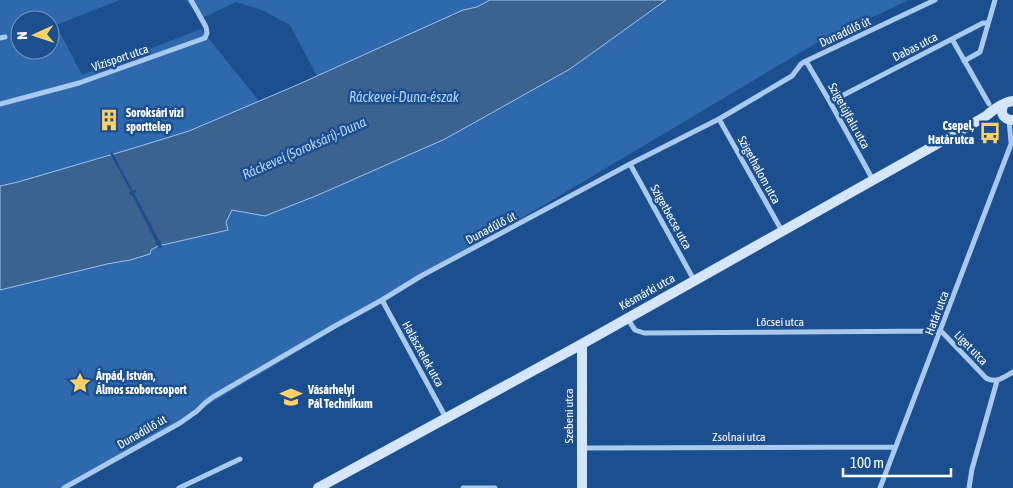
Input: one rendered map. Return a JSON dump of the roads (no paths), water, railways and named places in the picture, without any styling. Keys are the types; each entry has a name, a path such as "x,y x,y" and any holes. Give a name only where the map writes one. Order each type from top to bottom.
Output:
{"street":[{"name":"Vízisport utca","path":"0,104 79,83 205,38 206,28 191,0"},
{"name":"Dunadűlő út","path":"64,488 180,423 197,412 213,397 421,276 630,164 719,119 792,76 801,64 806,61 935,0"},
{"path":"964,61 980,52 995,0"},
{"name":"Dabas utca","path":"830,102 983,22 988,23"},
{"path":"952,39 988,104"},
{"name":"Szigetújfalu utca","path":"806,61 873,180"},
{"name":"Késmárki utca","path":"318,488 582,344 986,116 992,110 1003,106 1006,102 1013,101"},
{"path":"1003,106 1002,110 1009,119"},
{"path":"986,116 1009,119"},
{"name":"Szigethalom utca","path":"719,119 782,231"},
{"name":"Határ utca","path":"880,488 1012,142 1009,119"},
{"name":"Szigetbecse utca","path":"630,164 694,280"},
{"name":"Halásztelek utca","path":"382,300 446,418"},
{"name":"Lőcsei utca","path":"626,318 635,330 644,333 941,330"},
{"name":"Liget utca","path":"941,330 986,378 992,382 997,381"},
{"name":"Szebeni utca","path":"582,344 582,488"},
{"path":"969,488 972,468 997,381 1013,372"},
{"name":"Zsolnai utca","path":"582,448 896,447"},
{"path":"179,488 240,459"},
{"path":"463,488 496,488"}],"water":[{"name":"Ráckevei-Duna-észak","path":"490,0 666,0 570,69 445,139 318,195 265,216 232,210 226,222 228,230 158,246 151,250 150,254 130,260 0,290 0,186 189,131 297,85 463,10 477,7"}],"place":[{"name":"Soroksári vízi sporttelep","path":"109,120"},
{"name":"Csepel, Határ utca","path":"990,133"},
{"name":"Árpád, István, Álmos szoborcsoport","path":"80,383"},
{"name":"Vásárhelyi Pál Technikum","path":"291,397"}],"water label":[{"name":"Ráckevei (Soroksári)-Duna","path":"304,148"}]}
